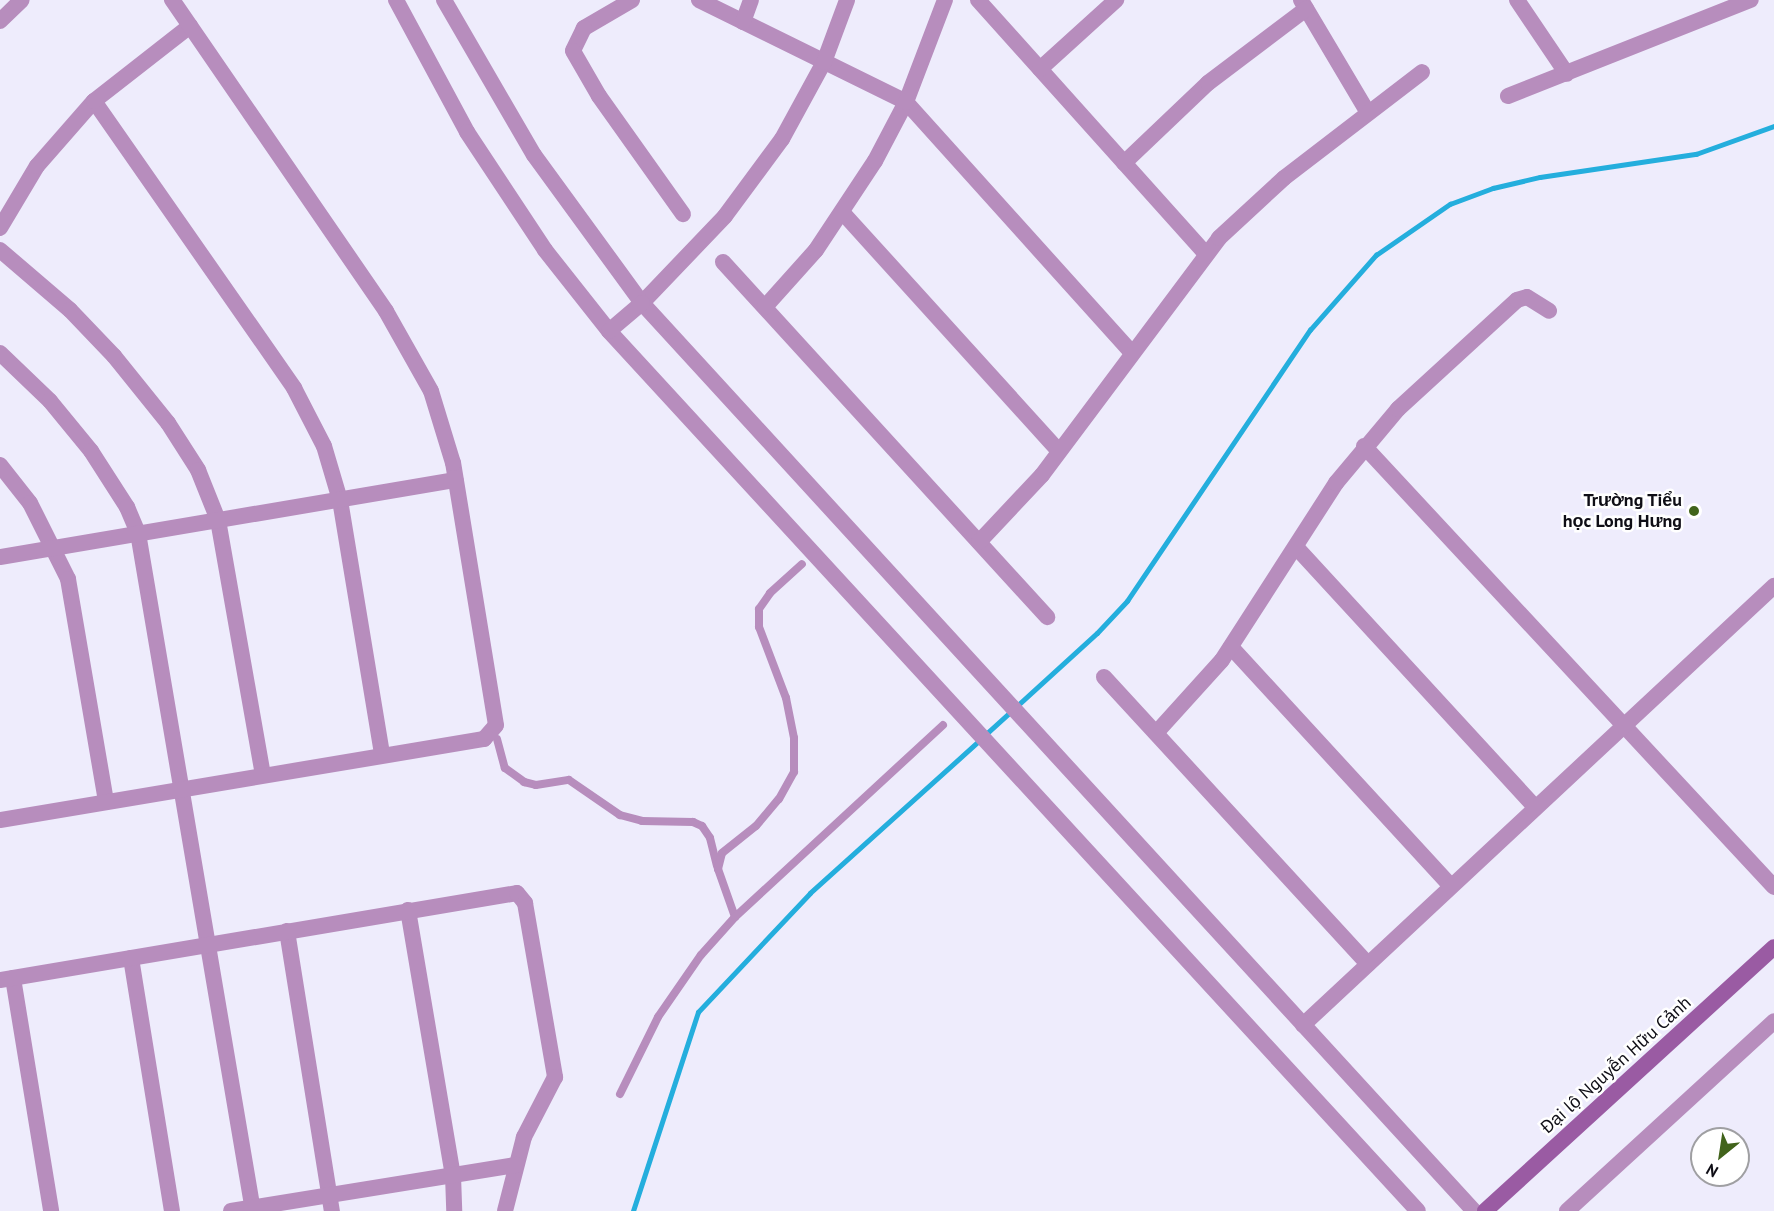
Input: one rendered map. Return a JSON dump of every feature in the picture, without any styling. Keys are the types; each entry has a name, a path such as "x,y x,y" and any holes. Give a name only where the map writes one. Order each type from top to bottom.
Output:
{"main road":[{"name":"Đại lộ Nguyễn Hữu Cảnh","path":"1485,1211 1774,947"}],"street":[{"path":"0,21 22,0"},
{"path":"0,820 484,739 496,725 456,480 440,414 405,340 172,0"},
{"path":"396,0 479,151 545,250 609,331 1418,1211"},
{"path":"444,0 534,155 642,303 1474,1211"},
{"path":"632,0 584,28 573,51 599,96 683,214"},
{"path":"699,0 906,102 1132,353"},
{"path":"743,22 751,0"},
{"path":"609,331 642,303 696,249 756,176 787,130 824,62 847,0"},
{"path":"765,308 843,213 906,102 945,0"},
{"path":"978,0 1206,253"},
{"path":"1040,69 1116,0"},
{"path":"1517,0 1567,74"},
{"path":"1508,96 1751,0"},
{"path":"1124,163 1208,83 1304,5 1368,112"},
{"path":"0,228 37,166 94,101 190,26"},
{"path":"979,542 1059,451 1206,253 1284,178 1422,72"},
{"path":"94,101 294,388 324,446 340,500 382,755"},
{"path":"843,213 1059,451"},
{"path":"0,250 70,310 133,378 183,446 218,520 263,775"},
{"path":"723,262 1047,617"},
{"path":"1156,733 1231,647 1364,446 1411,396 1517,300 1527,297 1549,311"},
{"path":"0,353 50,401 90,450 121,497 138,533 253,1209"},
{"path":"1364,446 1774,887"},
{"path":"0,465 30,503 55,547 68,579 106,802"},
{"path":"0,557 456,480"},
{"path":"1296,547 1535,807"},
{"path":"1303,1025 1450,885 1774,586"},
{"path":"1231,647 1450,885"},
{"path":"1104,677 1368,964"},
{"path":"51,1211 7,979 510,893 525,900 555,1077 524,1137 505,1211"},
{"path":"408,910 453,1175 454,1211"},
{"path":"287,931 332,1203"},
{"path":"131,958 172,1211"},
{"path":"1566,1211 1774,1021"},
{"path":"231,1211 332,1203 453,1175 516,1165"}],"lane":[{"path":"718,869 722,853 756,826 779,799 794,772 794,738 786,698 759,627 759,609 770,593 802,564"},
{"path":"620,1094 658,1017 701,955 735,917 943,725"},
{"path":"497,739 505,768 524,782 536,785 569,780 620,815 642,821 693,822 702,826 710,838 735,917"}],"waterway":[{"path":"985,735 1097,633 1127,601 1310,330 1376,255 1450,204 1493,188 1540,177 1696,154 1774,126"},
{"path":"633,1211 698,1012 810,893 979,741"}],"place":[{"name":"Trường Tiểu học Long Hưng","path":"1694,511"}]}
